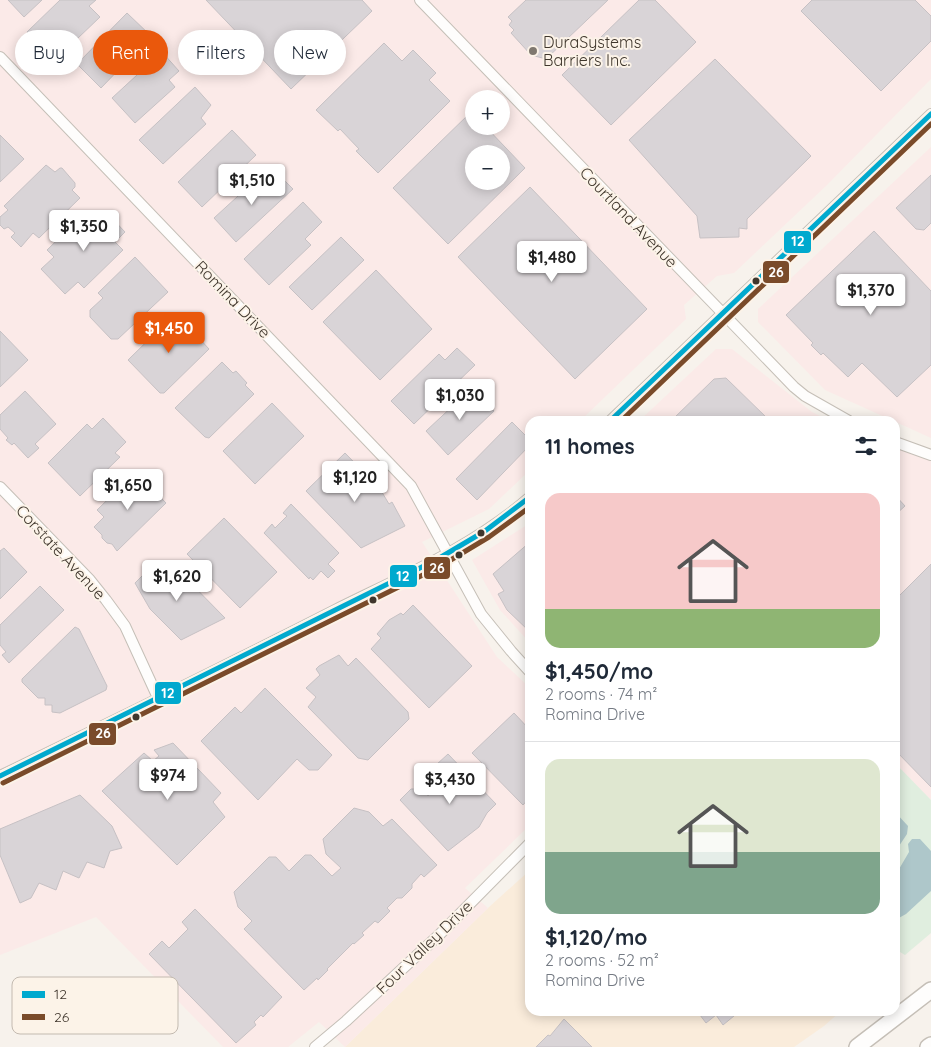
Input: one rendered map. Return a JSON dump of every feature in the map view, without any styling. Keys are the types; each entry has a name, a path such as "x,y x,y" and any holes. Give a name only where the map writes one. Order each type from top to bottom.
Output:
{"highway":[{"path":"900,1014 931,990"},
{"path":"857,1047 897,1016"}],"street":[{"name":"Courtland Avenue","path":"420,0 794,387 805,396 840,416"},
{"name":"Romina Drive","path":"0,57 394,467 411,486 448,553"},
{"path":"615,416 931,114"},
{"path":"900,444 931,455"},
{"name":"Corstate Avenue","path":"0,487 90,580 106,600 125,626 159,700"},
{"path":"0,776 159,700 448,553 510,515 525,502"},
{"path":"448,553 481,614 525,666"},
{"name":"Four Valley Drive","path":"315,1047 439,935 525,848"}],"shaded area":[{"path":"0,0 931,0 931,79 827,185 734,273 717,276 684,305 686,319 585,416 525,416 525,475 489,509 422,542 497,657 525,683 525,830 465,888 488,908 345,1047 319,1022 288,1047 223,1047 178,1001 178,977 155,977 96,917 0,955"},
{"path":"931,147 931,438 900,424 900,416 882,416 825,390 758,322 758,309"},
{"path":"716,349 732,349 812,412 820,416 644,416"},
{"path":"900,450 931,461 931,800 900,768"},
{"path":"525,526 525,638 500,610 472,560"},
{"path":"525,875 525,1016 835,1016 794,1047 345,1047"}],"green space":[{"path":"900,768 931,800 931,933 905,955 900,952"}],"water":[{"path":"900,817 908,826 907,834 900,844"},
{"path":"912,839 920,839 931,851 931,891 900,917 900,867 909,852 908,844"}],"building":[{"path":"8,0 42,0 24,17"},
{"path":"60,0 96,0 89,6 100,17 83,33 83,30 29,30"},
{"path":"206,0 362,0 372,11 346,36 346,30 274,30 274,71 264,61 264,30 235,30"},
{"path":"526,0 608,0 546,59 531,55 511,33 514,30 509,25 512,21 508,17"},
{"path":"639,0 655,0 696,42 611,125 562,75"},
{"path":"812,0 915,0 931,16 931,41 881,91 801,11"},
{"path":"127,13 145,30 110,30"},
{"path":"384,43 402,61 413,50 436,73 429,80 450,101 378,173 356,151 359,149 340,129 338,131 316,110"},
{"path":"93,48 93,75 114,75 101,88 83,70 83,58"},
{"path":"168,59 178,70 169,80 175,87 135,123 112,98 137,75 168,75"},
{"path":"715,59 811,156 747,219 747,229 739,228 739,237 700,238 697,216 629,140"},
{"path":"278,75 306,75 291,89"},
{"path":"195,87 211,105 201,118 206,124 163,164 139,140"},
{"path":"465,118 465,135 494,135 503,145 465,145 465,190 503,190 448,244 393,188"},
{"path":"232,130 256,155 202,207 178,182"},
{"path":"0,135 24,159 0,182"},
{"path":"510,152 525,168 510,183"},
{"path":"46,165 55,172 62,168 75,183 75,187 72,190 80,198 39,238 33,233 21,247 11,237 15,233 8,227 4,229 0,225 0,217 8,210 4,206"},
{"path":"261,175 270,185 280,176 293,189 236,242 214,218"},
{"path":"931,175 931,223 924,230 916,229 896,208"},
{"path":"530,187 647,309 575,379 458,257"},
{"path":"303,202 322,222 305,239 311,245 269,285 244,259"},
{"path":"86,212 96,222 106,212 125,232 115,242 123,250 84,288 78,282 65,294 41,269 54,257 47,250"},
{"path":"874,231 931,291 931,365 897,397 862,363 848,377 823,353 821,355 811,345 813,343 786,315"},
{"path":"341,237 364,260 312,310 289,287"},
{"path":"135,257 168,292 118,339 111,339 90,317 90,310 103,298 98,293"},
{"path":"376,270 432,329 380,380 323,322"},
{"path":"175,314 187,326 192,326 198,337 209,349 164,393 160,393 128,360"},
{"path":"0,331 28,360 0,387"},
{"path":"457,348 475,365 414,424 391,401 439,354 445,360"},
{"path":"222,362 233,373 236,371 247,383 245,385 254,394 209,438 205,437 175,408"},
{"path":"726,378 765,416 676,416 714,379"},
{"path":"472,388 494,411 448,455 426,431"},
{"path":"25,391 56,424 35,444 39,448 28,458 14,443 12,445 6,440 8,438 0,429 0,415"},
{"path":"272,403 304,436 255,484 223,451"},
{"path":"103,418 126,442 115,453 120,457 80,496 48,463 87,424 92,429"},
{"path":"512,422 525,435 525,450 477,500 456,479"},
{"path":"345,453 380,489 389,504 392,502 405,526 361,548 306,491"},
{"path":"136,472 166,503 117,551 112,544 107,543 102,538 102,535 94,527 104,517 97,510"},
{"path":"900,500 905,506 900,510"},
{"path":"291,504 339,553 328,564 335,571 328,578 321,571 313,580 310,577 309,579 264,533 272,524 275,528 287,516 283,513"},
{"path":"224,518 277,572 240,608 187,554"},
{"path":"525,546 525,627 507,610 498,594 504,591 493,574"},
{"path":"4,548 27,572 0,599 0,551"},
{"path":"170,562 225,618 181,640 150,609 135,583 147,571 156,575"},
{"path":"931,564 931,787 900,755 900,595"},
{"path":"40,586 64,610 9,663 2,655 6,652 0,645 0,625"},
{"path":"413,605 472,666 429,708 371,649 381,638 377,634 389,620 401,613 403,615"},
{"path":"75,627 79,629 107,686 106,690 60,713 52,712 52,705 45,705 45,698 38,698 22,682 22,679"},
{"path":"339,655 348,666 356,658 408,712 409,719 368,760 358,758 308,707 316,697 306,688 320,675 316,669"},
{"path":"265,688 332,755 318,770 309,770 297,759 258,800 201,741 235,707 241,713"},
{"path":"514,713 525,725 525,803 523,805 472,753"},
{"path":"173,743 221,793 213,802 225,817 177,865 102,791 144,753 153,761 159,756 154,750"},
{"path":"448,754 496,804 487,813 479,827 448,851 400,800 411,789 422,789 428,796 442,782 436,776 436,765"},
{"path":"80,795 112,826 122,848 110,851 104,868 87,862 79,878 63,871 56,890 39,883 31,898 20,903 0,855 0,829"},
{"path":"354,808 369,812 383,826 392,819 437,865 424,877 421,874 412,884 412,888 402,898 397,898 387,908 390,911 378,923 375,921 362,933 364,935 353,943 318,980 317,978 304,990 244,929 252,921 238,907 234,892 269,857 276,857 289,871 305,855 311,855 332,876 341,868 326,854 323,839"},
{"path":"195,909 282,997 263,1017 261,1015 254,1022 256,1025 236,1043 178,984 178,977 171,977 149,954 162,941 169,948 188,929 182,922"},
{"path":"701,1016 715,1016 706,1023"},
{"path":"717,1016 734,1016 723,1025"},
{"path":"564,1019 592,1047 536,1047 548,1035 550,1036"}],"transit line":[{"name":"12","path":"615,416 931,114"},
{"name":"26","path":"626,416 931,124"},
{"name":"12","path":"0,776 436,560 485,531 525,501"},
{"name":"26","path":"3,783 439,567 489,537 525,511"}],"place":[{"name":"DuraSystems Barriers Inc.","path":"533,51"}]}
